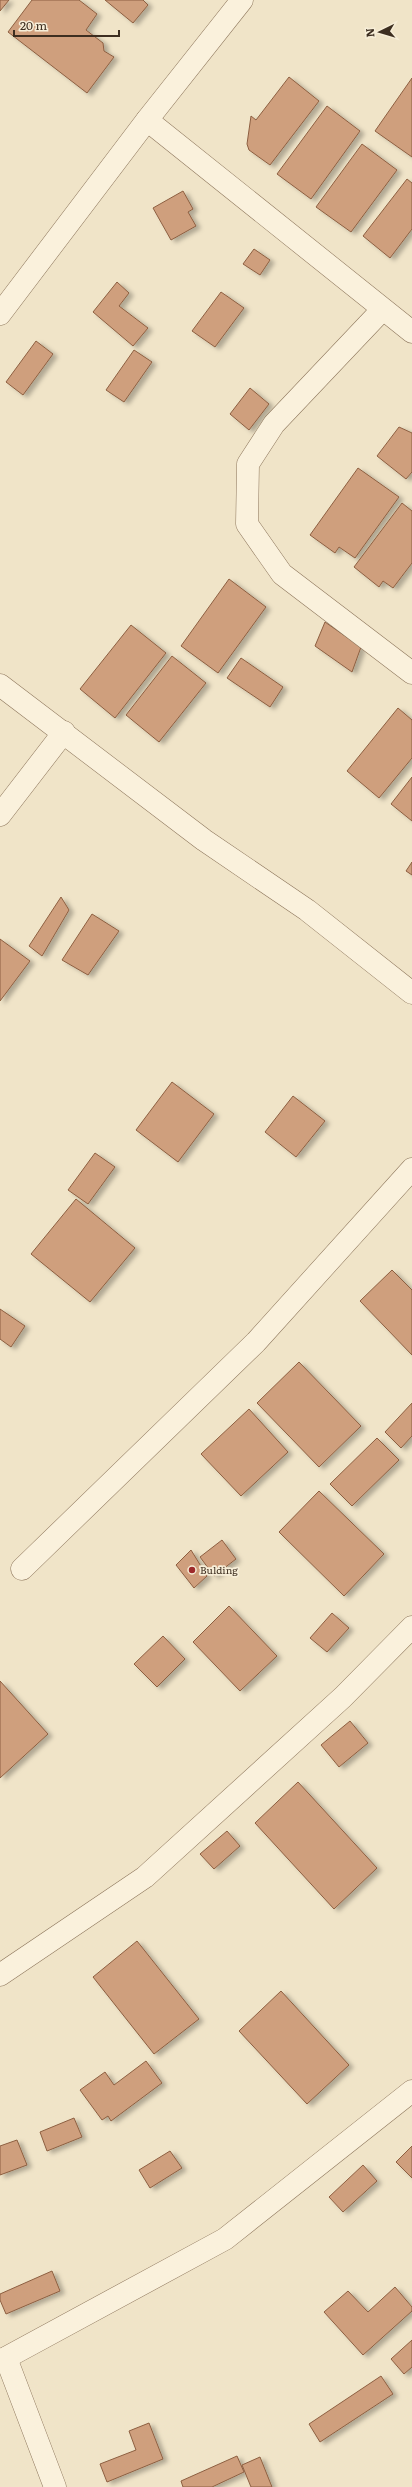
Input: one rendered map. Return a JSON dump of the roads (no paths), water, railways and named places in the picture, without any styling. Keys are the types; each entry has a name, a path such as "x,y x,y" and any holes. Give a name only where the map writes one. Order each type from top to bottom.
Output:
{"street":[{"path":"0,314 147,120 242,0"},
{"path":"147,120 382,310 412,332"},
{"path":"382,310 274,424 248,464 248,524 282,574 412,672"},
{"path":"0,685 64,732 204,840 308,910 412,993"},
{"path":"0,815 64,732"},
{"path":"22,1569 256,1342 412,1169"},
{"path":"0,1975 144,1877 342,1697 412,1627"},
{"path":"55,2487 3,2360 225,2239 412,2091"}],"place":[{"name":"Bulding","path":"192,1570"}]}
